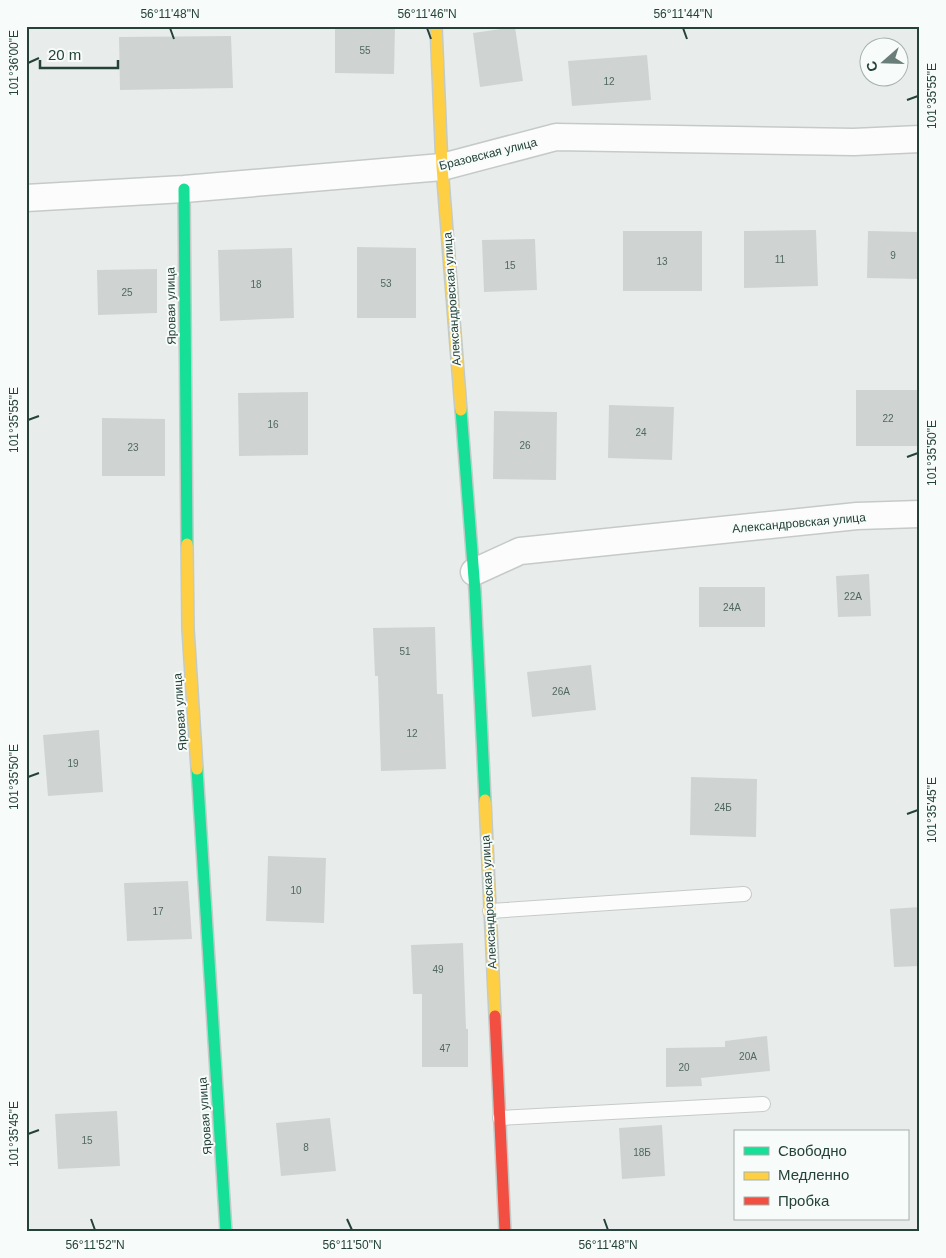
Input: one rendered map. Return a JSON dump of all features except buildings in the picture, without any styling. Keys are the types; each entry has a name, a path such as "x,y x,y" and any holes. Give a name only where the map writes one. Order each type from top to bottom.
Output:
{"street":[{"name":"Александровская улица","path":"436,26 442,167 474,572 505,1232"},
{"name":"Бразовская улица","path":"26,198 184,189 442,167 556,137 854,142 920,138"},
{"name":"Яровая улица","path":"184,189 188,629 226,1232"},
{"name":"Александровская улица","path":"474,572 520,551 857,516 920,514"}],"lane":[{"path":"490,911 744,894"},
{"path":"500,1118 763,1104"}],"traffic: fast":[{"path":"184,189 187,544"},
{"path":"461,410 475,591 485,800"},
{"path":"197,769 226,1232"}],"traffic: slow":[{"path":"436,26 442,167 461,410"},
{"path":"187,544 188,629 197,769"},
{"path":"485,800 495,1016"}],"traffic: jam":[{"path":"495,1016 505,1232"}]}
